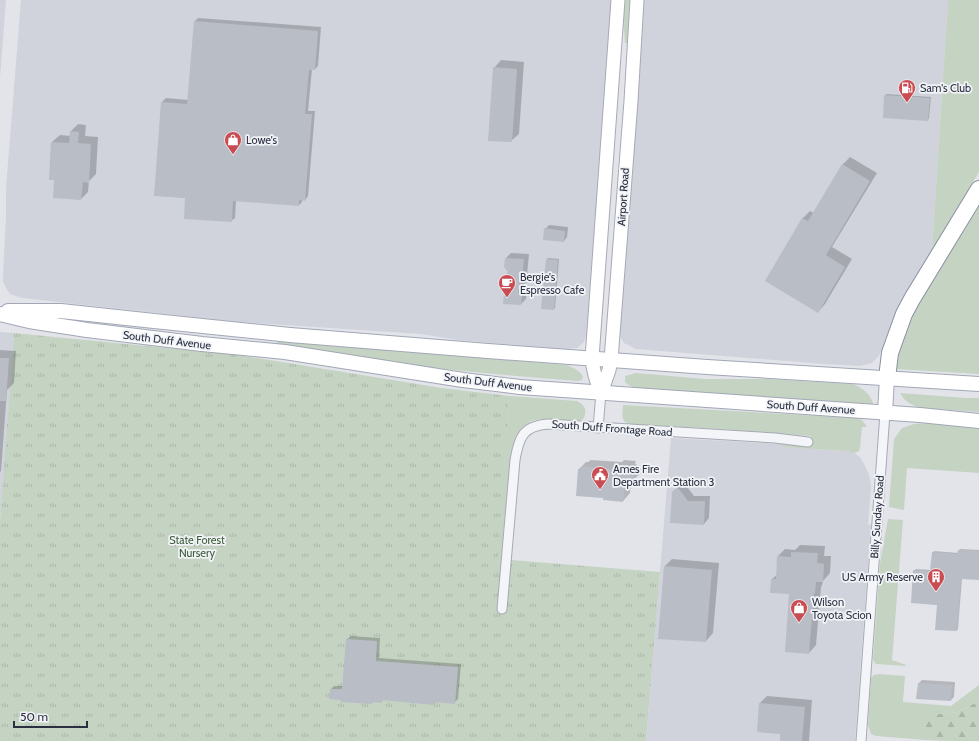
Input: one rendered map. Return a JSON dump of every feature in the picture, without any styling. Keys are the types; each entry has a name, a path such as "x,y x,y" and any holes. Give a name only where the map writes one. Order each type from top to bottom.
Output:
{"highway":[{"path":"887,378 890,353 904,314 979,189"}],"main road":[{"name":"Airport Road","path":"601,393 593,369 592,358 618,0"},
{"name":"Airport Road","path":"601,393 611,360 631,101 637,0"},
{"name":"South Duff Avenue","path":"0,313 61,311 318,337 480,350 979,384"},
{"name":"South Duff Avenue","path":"0,313 29,321 87,330 284,352 463,380 520,387 885,412 979,421"},
{"path":"885,412 887,378"}],"street":[{"name":"Airport Road","path":"598,428 601,393"},
{"name":"Billy Sunday Road","path":"861,741 885,412"},
{"name":"South Duff Frontage Road","path":"502,609 515,460 519,441 526,431 534,426 548,424 741,436 808,442"}],"shaded area":[{"path":"0,0 6,0 0,78"},
{"path":"21,0 614,0 588,330 584,342 577,348 564,349 458,340 421,334 240,322 22,298 10,294 3,281 6,188"},
{"path":"641,0 948,0 932,250 901,304 889,330 883,348 878,357 872,363 860,366 824,364 636,349 624,343 618,328"},
{"path":"0,332 14,333 1,513 0,513"},
{"path":"671,438 782,444 782,447 847,451 860,457 870,479 871,488 868,525 871,524 855,741 646,741"}],"green space":[{"path":"624,0 631,0 628,43 625,43 623,17"},
{"path":"948,0 979,0 979,172 932,250"},
{"path":"979,201 979,374 895,369 896,360 908,323"},
{"name":"State Forest Nursery","path":"14,333 238,355 442,388 509,396 498,559 660,572 646,741 0,741 0,520"},
{"path":"277,340 567,365 578,371 583,377 582,380 578,381 419,366 277,344"},
{"path":"636,373 705,379 768,379 853,384 865,391 870,396 873,403 645,390 628,385 625,382 625,376"},
{"path":"900,393 979,398 979,412 921,408 909,403"},
{"path":"509,396 577,401 584,406 585,412 584,418 575,421 540,419 531,421 522,428 518,434 514,443 510,461 501,560 497,559"},
{"path":"623,405 857,418 863,421 867,427 862,427 860,448 856,453 847,451 782,447 782,444 810,446 811,436 628,424 623,418"},
{"path":"932,423 965,425 979,428 979,473 907,468 904,510 889,507 894,439 902,428 914,424"},
{"path":"888,519 903,520 892,660 906,666 876,664 873,660 880,563"},
{"path":"874,675 905,676 903,702 951,706 979,685 979,701 958,712 932,715 921,731 926,740 876,736 871,734 868,725 871,678"},
{"path":"979,701 979,741 926,740 921,731 924,720 932,715 958,712"}],"building":[{"name":"Lowe's","path":"194,21 318,31 315,70 309,70 305,114 312,114 305,201 299,200 299,206 233,201 232,222 184,219 185,198 154,196 161,102 187,104"},
{"path":"493,67 517,69 512,142 488,141"},
{"path":"884,95 930,98 928,121 883,118"},
{"path":"70,131 79,132 78,143 91,144 89,183 83,182 81,200 53,198 54,180 49,180 51,142 69,143"},
{"path":"842,164 870,181 826,255 845,267 818,313 765,281 802,218 808,221"},
{"path":"544,228 565,231 564,242 543,240"},
{"path":"505,258 524,259 522,281 519,284 522,288 518,291 522,296 521,305 503,304 505,284 508,281 504,276 508,272 504,267"},
{"path":"546,259 558,260 554,310 541,309"},
{"path":"0,358 9,358 6,401 0,401"},
{"name":"Ames Fire Department Station 3","path":"582,466 615,469 616,467 629,468 628,472 633,473 634,481 625,485 623,502 603,500 603,498 576,496 578,469 582,469"},
{"path":"675,489 679,489 688,501 705,501 704,525 670,523 672,492"},
{"name":"US Army Reserve","path":"958,550 979,551 979,580 961,579 957,631 935,630 937,605 911,603 913,570 930,571 932,552 957,554"},
{"name":"Wilson Toyota Scion","path":"791,552 818,553 817,563 824,564 823,582 816,582 815,594 814,593 809,654 785,652 789,594 770,593 771,579 776,579 777,556 791,557"},
{"path":"664,566 712,570 706,642 658,639"},
{"path":"346,639 377,641 376,661 458,667 455,704 434,702 434,705 382,700 382,703 372,702 372,704 341,702 341,700 329,699 330,689 342,689"},
{"path":"918,683 952,685 951,701 916,699"},
{"path":"759,703 805,707 802,741 780,741 780,734 757,732"}],"place":[{"name":"Sam's Club","path":"907,103"},
{"name":"Lowe's","path":"233,155"},
{"name":"Bergie's Espresso Cafe","path":"507,298"},
{"name":"Ames Fire Department Station 3","path":"600,490"},
{"name":"US Army Reserve","path":"936,592"},
{"name":"Wilson Toyota Scion","path":"799,623"}]}
